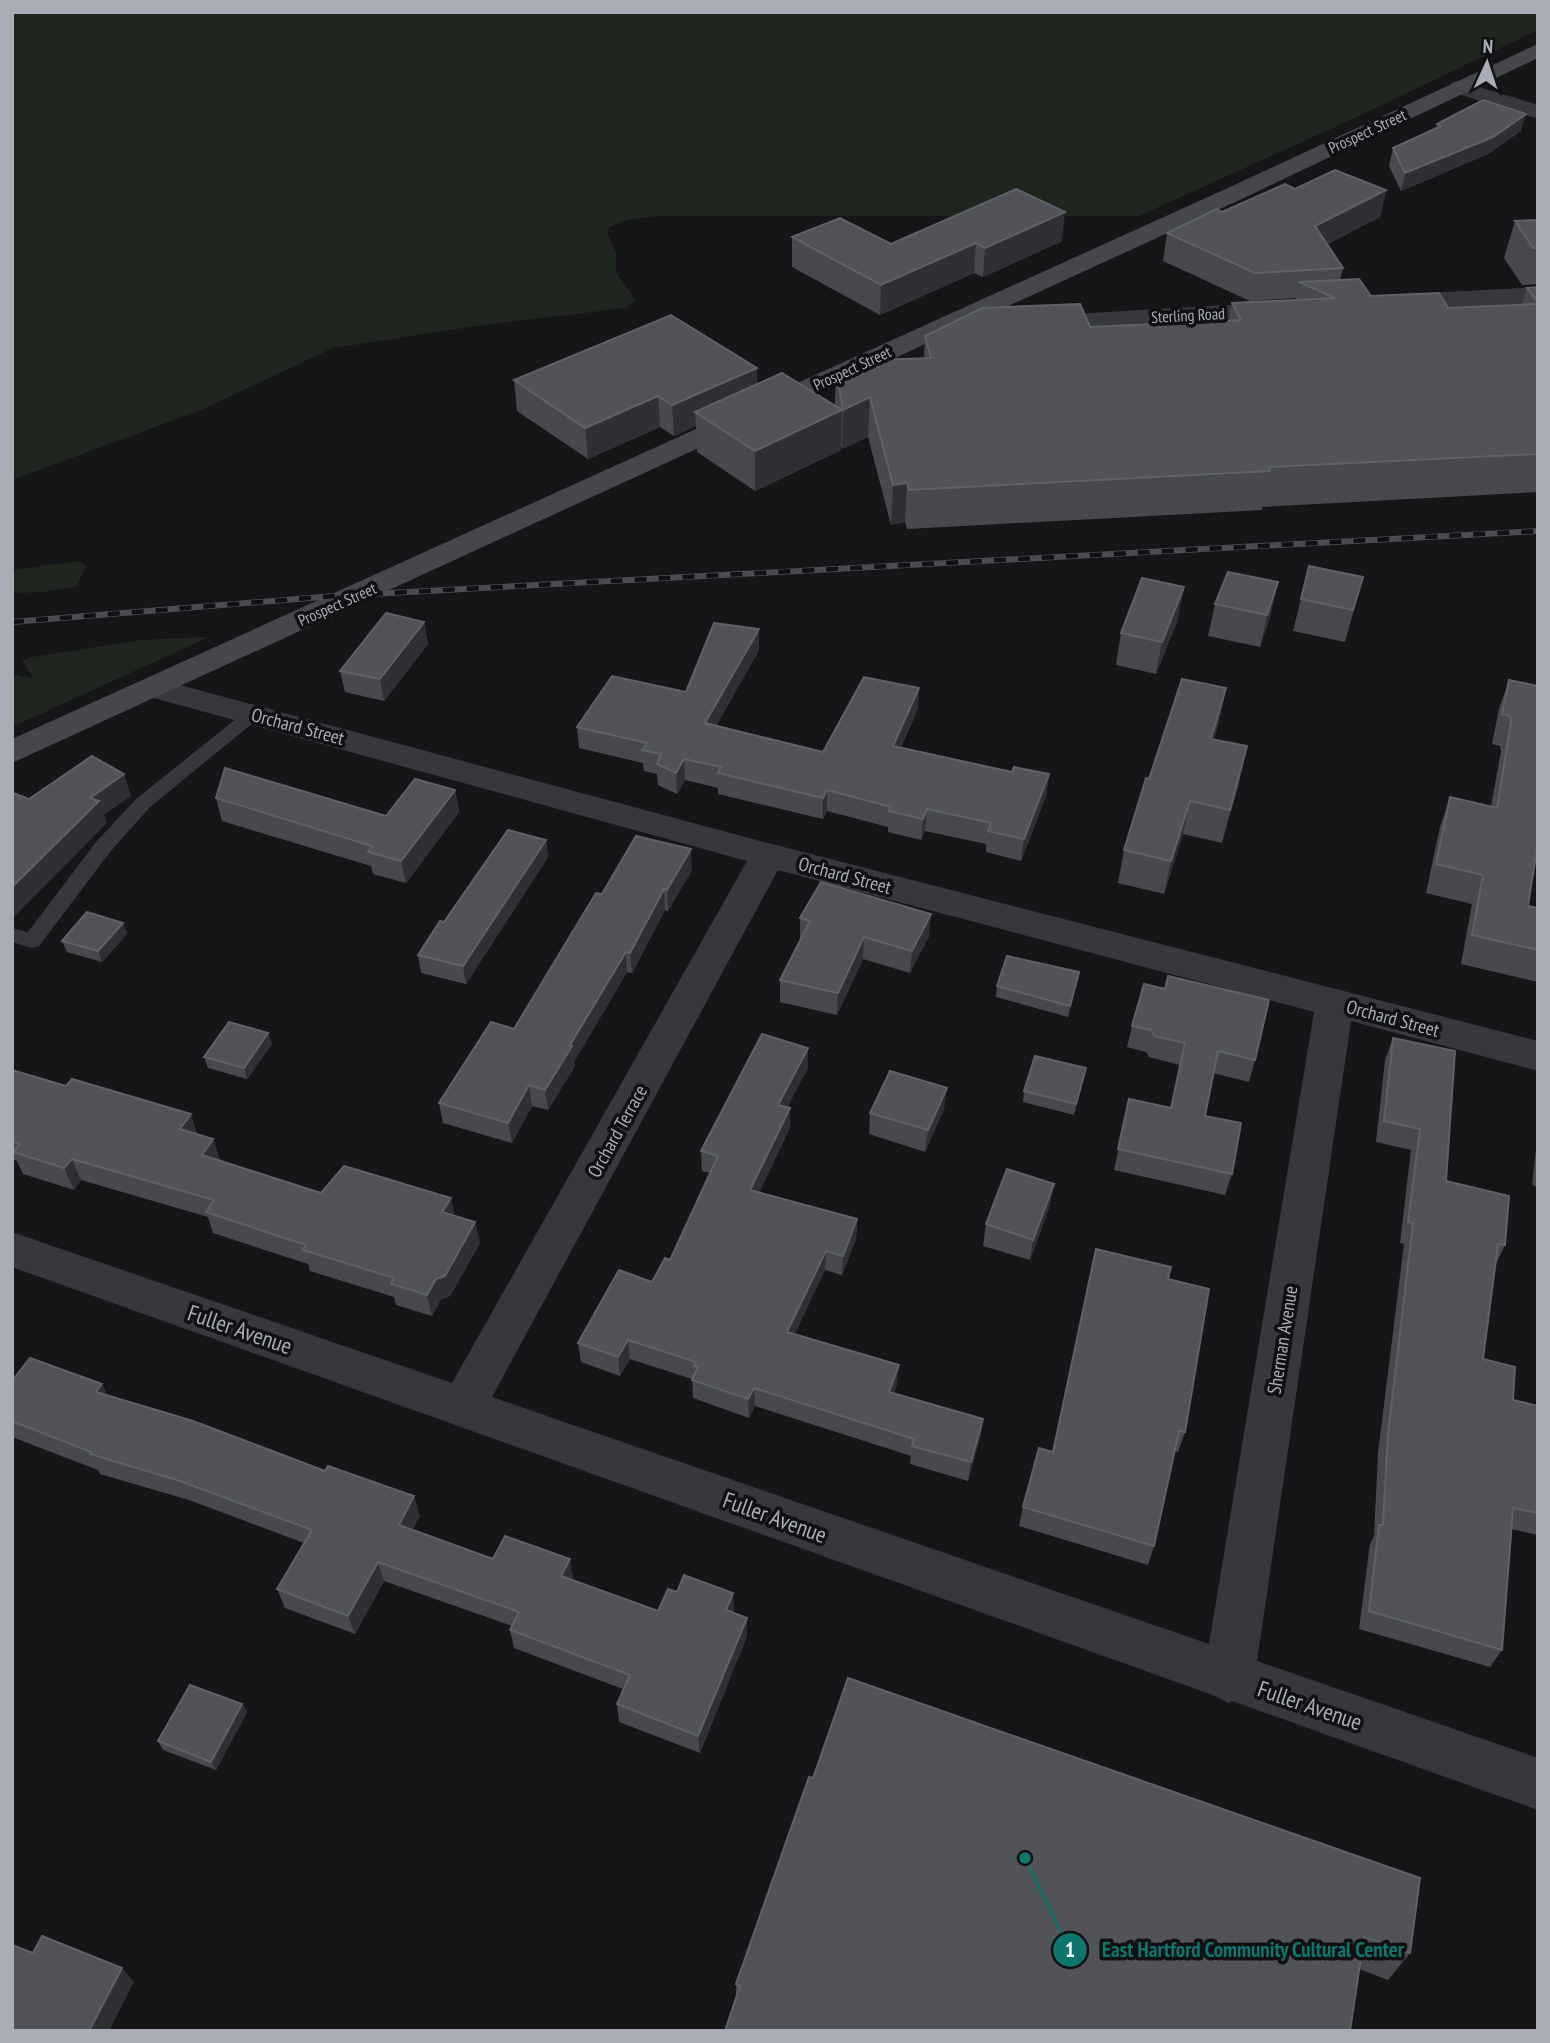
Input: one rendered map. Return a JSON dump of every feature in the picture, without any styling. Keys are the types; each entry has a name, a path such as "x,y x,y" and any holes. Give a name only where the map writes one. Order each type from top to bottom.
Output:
{"main road":[{"name":"Prospect Street","path":"12,752 965,316 1538,50"}],"street":[{"path":"1460,87 1538,112"},
{"path":"1359,305 1538,295"},
{"name":"Sterling Road","path":"965,316 1030,324 1305,308"},
{"name":"Orchard Street","path":"154,688 768,855 1538,1056"},
{"name":"Orchard Terrace","path":"463,1406 768,855"},
{"name":"Sherman Avenue","path":"1229,1678 1335,1003"},
{"name":"Fuller Avenue","path":"12,1249 1229,1678 1538,1784"}],"lane":[{"path":"12,935 32,941 103,847 143,803 253,714"}],"shaded area":[{"path":"12,12 1538,12 1538,30 1357,117 1139,216 660,216 617,223 607,231 616,254 616,272 635,300 626,308 483,325 333,348 201,410 12,480"},
{"path":"79,561 86,566 76,587 12,593 12,570"},
{"path":"209,637 12,727 12,674 34,679 22,661 32,657 141,640"}],"building":[{"path":"1483,100 1526,114 1493,137 1405,173 1393,148 1441,126 1437,124"},
{"path":"1335,170 1386,190 1315,226 1343,268 1255,273 1167,233 1217,209 1222,212 1285,184 1295,189"},
{"path":"1016,189 1065,212 985,248 976,243 881,285 792,237 840,218 891,244"},
{"path":"1538,220 1538,248 1533,248 1515,221"},
{"path":"1359,279 1371,296 1439,293 1448,308 1538,304 1538,454 1269,467 1270,471 909,490 907,483 893,485 870,397 843,410 836,369 878,367 877,360 931,358 925,336 982,308 1080,304 1090,327 1241,320 1232,303 1335,298 1299,282"},
{"path":"1538,287 1538,302 1527,288"},
{"path":"671,315 757,368 672,405 658,396 585,428 514,380"},
{"path":"782,373 842,410 755,451 695,412"},
{"path":"1309,566 1363,577 1353,610 1301,599"},
{"path":"1228,572 1278,582 1267,615 1215,604"},
{"path":"1142,578 1184,587 1162,642 1121,633"},
{"path":"386,613 424,622 380,679 340,671"},
{"path":"714,623 759,629 705,723 823,752 864,677 919,688 893,746 1012,772 1014,767 1049,774 1024,839 988,831 991,823 927,809 923,819 889,811 891,807 827,790 823,798 718,773 721,767 684,759 676,773 657,764 661,754 642,750 647,743 577,727 612,676 686,692"},
{"path":"1182,679 1226,688 1211,739 1247,746 1230,810 1190,801 1171,861 1124,850 1146,778 1149,779"},
{"path":"1509,680 1538,686 1538,842 1528,906 1538,908 1538,950 1472,935 1483,875 1436,864 1450,797 1497,808 1511,722 1510,716 1502,714"},
{"path":"92,756 124,774 90,798 99,801 12,887 12,794 29,799"},
{"path":"225,768 386,816 415,779 455,790 401,861 368,852 372,846 216,798"},
{"path":"508,830 546,840 463,966 418,955 440,921 444,922"},
{"path":"636,836 691,849 667,890 664,889 630,953 626,952 545,1090 529,1085 508,1123 439,1103 491,1022 514,1029 596,893 602,894"},
{"path":"821,882 931,914 912,951 864,937 838,993 780,980 810,921 800,918"},
{"path":"87,912 123,923 98,951 62,941"},
{"path":"1007,956 1079,972 1070,1006 997,986"},
{"path":"1168,976 1269,1000 1255,1060 1218,1051 1205,1116 1241,1123 1232,1174 1118,1149 1129,1099 1171,1108 1185,1043 1154,1036 1151,1030 1132,1026 1144,984 1165,989"},
{"path":"229,1022 268,1033 244,1068 204,1057"},
{"path":"762,1034 808,1048 778,1105 790,1108 750,1190 857,1219 843,1256 826,1251 787,1332 899,1365 889,1392 983,1419 971,1462 912,1446 914,1439 754,1388 748,1399 692,1380 698,1367 694,1366 696,1362 628,1340 618,1357 578,1343 619,1270 652,1282 665,1258 670,1260 718,1156 701,1151"},
{"path":"1393,1038 1455,1051 1446,1181 1509,1196 1505,1245 1498,1244 1483,1359 1515,1367 1513,1400 1538,1406 1538,1513 1513,1508 1502,1650 1369,1611 1379,1525 1383,1525 1388,1434 1413,1223 1408,1222 1420,1129 1384,1121"},
{"path":"1035,1056 1086,1068 1076,1104 1024,1091"},
{"path":"12,1070 66,1086 72,1079 191,1114 180,1129 213,1139 202,1155 321,1193 344,1166 451,1198 442,1212 475,1222 445,1276 436,1279 427,1295 391,1284 394,1278 303,1250 306,1245 206,1212 214,1200 72,1159 64,1168 13,1152 20,1144 12,1141"},
{"path":"890,1071 947,1088 928,1130 870,1113"},
{"path":"1007,1169 1054,1184 1033,1240 986,1224"},
{"path":"1096,1249 1171,1267 1168,1279 1209,1289 1185,1432 1179,1431 1154,1546 1023,1507 1039,1448 1053,1452"},
{"path":"30,1358 102,1384 96,1392 193,1421 325,1471 328,1466 414,1496 399,1525 493,1559 505,1536 570,1559 561,1576 658,1611 668,1589 677,1592 684,1575 733,1593 726,1610 747,1618 698,1736 617,1704 630,1675 510,1630 519,1612 378,1562 348,1616 277,1589 312,1530 180,1481 90,1454 91,1452 12,1421 12,1381"},
{"path":"848,1678 1420,1878 1410,1953 1364,1937 1350,2031 725,2031 740,1986 736,1984 809,1777 813,1778"},
{"path":"190,1685 242,1704 211,1762 158,1741"},
{"path":"42,1936 122,1968 89,2031 12,2031 12,1945 33,1953"}],"railway":[{"path":"12,622 334,596 1538,531"}],"place":[{"name":"East Hartford Community Cultural Center","path":"1025,1858"}]}
